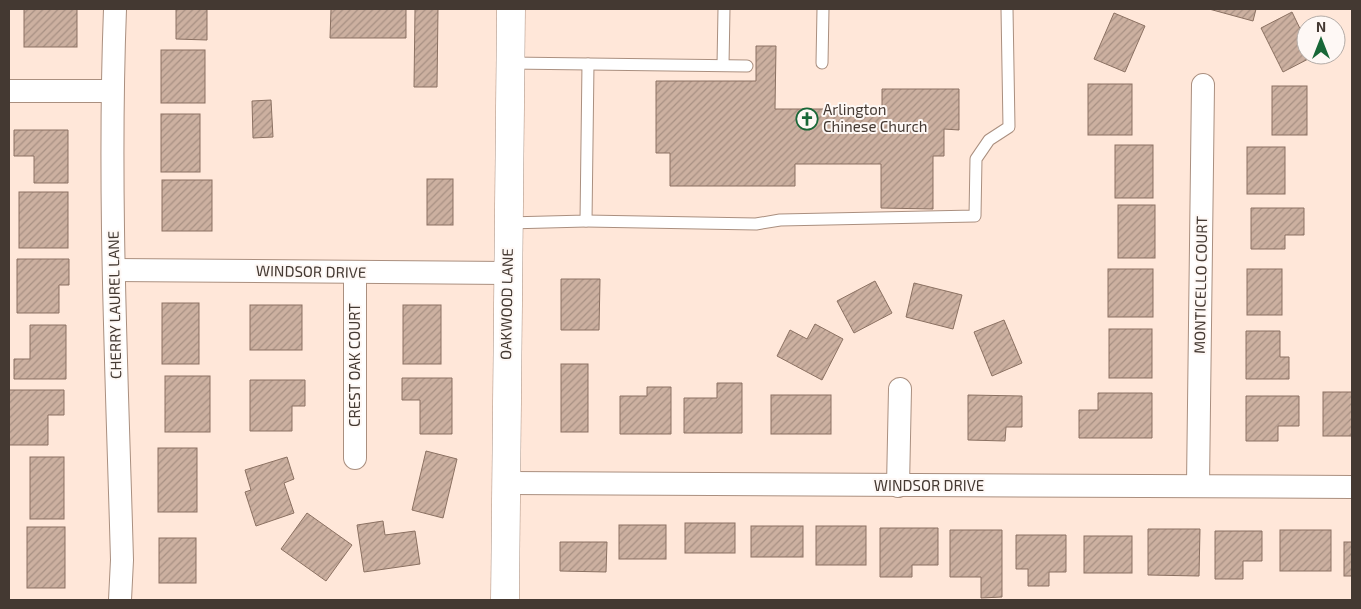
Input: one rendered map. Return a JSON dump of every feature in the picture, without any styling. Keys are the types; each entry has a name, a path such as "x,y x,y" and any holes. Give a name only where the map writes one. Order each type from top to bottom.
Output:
{"street":[{"name":"CHERRY LAUREL LANE","path":"115,9 112,91 114,270 122,560 120,600"},
{"name":"OAKWOOD LANE","path":"504,600 511,9"},
{"name":"MONTICELLO COURT","path":"1198,485 1203,85"},
{"path":"9,91 112,91"},
{"name":"WINDSOR DRIVE","path":"114,270 508,273"},
{"name":"CREST OAK COURT","path":"355,273 355,458"},
{"path":"898,486 900,389"},
{"name":"WINDSOR DRIVE","path":"506,483 1352,487"}],"lane":[{"path":"723,65 724,9"},
{"path":"822,63 823,9"},
{"path":"508,223 586,221 756,224 780,220 975,216 976,159 990,140 1009,127 1007,9"},
{"path":"510,63 747,66"},
{"path":"586,221 588,64"}],"building":[{"path":"24,9 77,9 77,47 24,47"},
{"path":"176,9 207,9 207,40 176,39"},
{"path":"331,9 406,9 406,38 330,38"},
{"path":"415,9 438,9 437,87 414,87"},
{"path":"1209,9 1256,9 1253,21"},
{"path":"1292,12 1296,20 1297,65 1283,72 1261,28"},
{"path":"1114,13 1145,26 1125,72 1094,59"},
{"name":"Arlington Chinese Church","path":"756,46 776,46 775,109 882,109 882,89 959,89 959,130 944,129 944,156 933,156 933,209 881,208 881,164 795,164 795,186 670,186 670,153 656,153 656,81 756,81"},
{"path":"161,50 205,50 205,103 161,103"},
{"path":"1088,84 1132,84 1132,135 1088,135"},
{"path":"1272,86 1307,86 1307,135 1272,135"},
{"path":"271,100 273,137 253,138 252,101"},
{"path":"161,114 200,114 200,172 161,172"},
{"path":"14,130 68,130 68,183 34,183 34,156 14,156"},
{"path":"1115,145 1153,145 1153,198 1115,198"},
{"path":"1247,147 1285,147 1285,194 1247,194"},
{"path":"427,179 453,179 453,225 427,225"},
{"path":"162,180 212,180 212,231 162,231"},
{"path":"19,192 68,192 68,248 19,248"},
{"path":"1118,205 1155,205 1155,258 1118,258"},
{"path":"1251,208 1304,208 1304,235 1285,235 1285,249 1251,249"},
{"path":"17,259 69,259 69,285 59,285 59,313 17,313"},
{"path":"1108,269 1153,269 1153,317 1108,317"},
{"path":"1247,269 1282,269 1282,315 1247,315"},
{"path":"561,279 600,279 599,330 561,330"},
{"path":"875,281 892,313 854,333 837,301"},
{"path":"914,283 962,295 953,329 906,317"},
{"path":"162,303 199,303 199,364 162,364"},
{"path":"250,305 302,305 302,350 250,350"},
{"path":"403,305 441,305 441,364 403,364"},
{"path":"1004,320 1022,363 992,376 974,332"},
{"path":"815,324 843,339 822,380 777,356 790,330 807,339"},
{"path":"30,325 66,325 66,379 14,379 14,359 30,359"},
{"path":"1109,329 1152,329 1152,378 1109,378"},
{"path":"1246,331 1280,331 1280,357 1289,357 1289,379 1246,379"},
{"path":"561,364 588,364 588,432 561,432"},
{"path":"165,376 210,376 210,432 165,432"},
{"path":"402,378 452,378 452,434 420,434 420,400 402,400"},
{"path":"250,380 305,380 305,406 292,406 292,431 250,431"},
{"path":"717,383 742,383 742,433 684,433 684,398 717,398"},
{"path":"647,387 671,387 671,434 620,434 620,396 647,396"},
{"path":"9,390 64,390 64,415 48,415 48,445 9,445"},
{"path":"1323,392 1352,392 1352,436 1323,436"},
{"path":"1098,393 1152,393 1152,438 1079,438 1079,410 1098,410"},
{"path":"771,395 831,395 831,434 771,434"},
{"path":"968,395 1022,396 1022,427 1006,427 1005,441 968,440"},
{"path":"1246,396 1299,396 1299,426 1278,426 1278,441 1246,441"},
{"path":"158,448 197,448 197,512 158,512"},
{"path":"426,451 457,459 443,518 412,510"},
{"path":"30,457 64,457 64,519 30,519"},
{"path":"287,457 294,479 284,483 294,513 256,526 245,492 251,490 245,470"},
{"path":"307,513 352,545 326,581 281,549"},
{"path":"383,521 385,535 415,531 420,564 364,572 357,525"},
{"path":"685,523 735,523 735,553 685,553"},
{"path":"619,525 666,525 666,559 619,559"},
{"path":"751,526 803,526 803,557 751,557"},
{"path":"816,526 866,526 866,565 816,565"},
{"path":"27,527 65,527 65,588 27,588"},
{"path":"880,528 938,528 938,565 912,565 912,577 880,577"},
{"path":"1148,529 1200,529 1199,576 1148,575"},
{"path":"950,530 1002,530 1002,597 981,598 981,577 950,577"},
{"path":"1280,530 1331,530 1331,571 1280,571"},
{"path":"1215,531 1262,531 1262,561 1243,561 1243,579 1215,579"},
{"path":"1016,535 1066,535 1066,572 1049,572 1049,586 1028,586 1028,569 1016,569"},
{"path":"1084,536 1132,536 1132,573 1084,573"},
{"path":"159,538 196,538 196,583 159,583"},
{"path":"560,542 607,542 606,572 560,571"},
{"path":"1344,542 1352,542 1352,576 1344,576"}],"place":[{"name":"Arlington Chinese Church","path":"807,119"}]}
